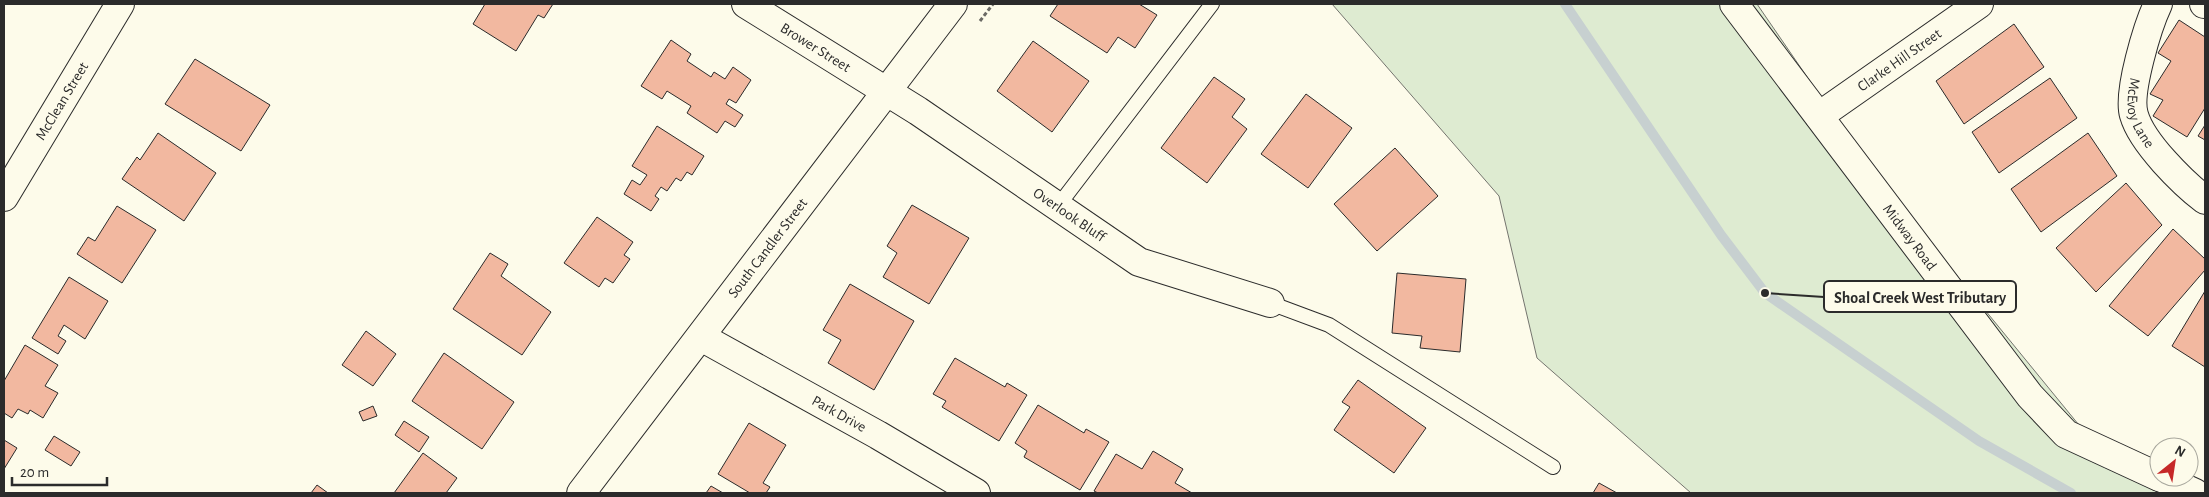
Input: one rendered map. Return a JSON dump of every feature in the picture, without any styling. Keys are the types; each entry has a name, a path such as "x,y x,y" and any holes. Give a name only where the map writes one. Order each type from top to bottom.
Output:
{"street":[{"name":"McClean Street","path":"4,197 120,4"},
{"name":"Brower Street","path":"746,4 887,90"},
{"name":"South Candler Street","path":"580,493 701,337 953,4"},
{"name":"Midway Road","path":"1734,4 2036,402 2066,434 2149,472"},
{"name":"Clarke Hill Street","path":"1819,116 1979,4"},
{"name":"McEvoy Lane","path":"2158,4 2141,53 2134,115 2150,143 2170,167 2205,200"},
{"name":"Overlook Bluff","path":"887,90 1139,262 1270,303"},
{"name":"Park Drive","path":"701,337 878,435 976,493"},
{"name":"Midway Road","path":"2182,487 2195,493"}],"lane":[{"path":"1058,206 1212,4"},
{"path":"1270,303 1329,325 1552,467"}],"green space":[{"path":"1332,4 1757,4 1873,173 2083,430 2149,468 2149,487 2182,487 2192,493 1691,493 1537,358 1499,196"}],"building":[{"path":"485,4 553,4 544,18 538,15 516,51 473,24"},
{"path":"1058,4 1139,4 1157,15 1135,48 1118,37 1107,53 1050,16"},
{"path":"2179,20 2205,37 2205,108 2187,137 2153,116 2163,100 2150,94 2171,61 2158,53"},
{"path":"2014,24 2044,67 1964,124 1936,81"},
{"path":"671,40 691,54 687,61 711,77 714,72 725,79 733,67 751,80 736,103 729,99 726,104 743,115 735,127 725,121 717,133 687,113 691,106 667,91 662,99 641,86"},
{"path":"1033,41 1089,81 1052,132 997,91"},
{"path":"195,59 270,105 241,151 165,104"},
{"path":"1214,77 1245,99 1232,117 1247,129 1207,183 1161,148"},
{"path":"2050,78 2077,118 1999,173 1972,132"},
{"path":"1306,94 1352,128 1308,188 1261,154"},
{"path":"2205,125 2205,140 2198,136"},
{"path":"657,126 704,156 692,175 687,172 681,181 676,178 667,191 661,187 655,196 659,199 651,211 624,194 632,180 640,185 647,175 632,166"},
{"path":"158,133 216,173 184,221 122,179 137,157 140,160"},
{"path":"2088,133 2117,176 2041,232 2011,189"},
{"path":"1395,148 1438,196 1377,251 1334,204"},
{"path":"2126,183 2162,225 2096,292 2056,248"},
{"path":"912,205 969,238 929,304 883,277 897,253 887,246"},
{"path":"117,206 156,230 122,283 77,254 88,237 95,241"},
{"path":"597,217 633,242 624,255 630,259 613,283 605,278 599,287 564,263"},
{"path":"2173,229 2205,259 2205,270 2148,336 2109,306"},
{"path":"490,253 508,264 501,276 551,312 522,355 453,309"},
{"path":"1397,273 1466,279 1460,352 1420,348 1422,336 1392,333"},
{"path":"69,277 108,301 85,339 64,325 58,336 66,341 58,354 32,338"},
{"path":"850,284 914,321 874,390 828,363 841,340 823,330"},
{"path":"2205,291 2205,367 2172,346"},
{"path":"366,331 396,354 373,386 342,365"},
{"path":"25,345 58,365 45,386 58,393 43,418 30,410 28,414 18,409 12,418 4,413 4,381"},
{"path":"444,353 514,402 482,449 412,401"},
{"path":"955,358 1005,387 1007,383 1027,395 999,441 942,407 946,401 933,394"},
{"path":"1358,380 1426,428 1394,473 1334,430 1350,407 1342,402"},
{"path":"1038,405 1084,433 1086,429 1109,442 1080,490 1024,457 1027,451 1015,443"},
{"path":"373,406 377,416 363,421 359,412"},
{"path":"404,421 429,437 419,452 395,435"},
{"path":"749,423 786,445 763,483 770,487 766,493 750,493 718,474"},
{"path":"54,436 80,452 71,466 45,450"},
{"path":"4,440 17,448 4,469"},
{"path":"1153,451 1183,469 1175,483 1192,493 1098,493 1094,491 1116,454 1142,469"},
{"path":"423,453 457,478 446,493 394,493"},
{"path":"1599,483 1617,493 1593,493"},
{"path":"317,485 328,493 311,493"},
{"path":"711,486 723,493 706,493"}],"waterway":[{"path":"1565,4 1721,235 1765,293 1979,441 2071,493"}],"place":[{"name":"Shoal Creek West Tributary","path":"1765,293"}]}
